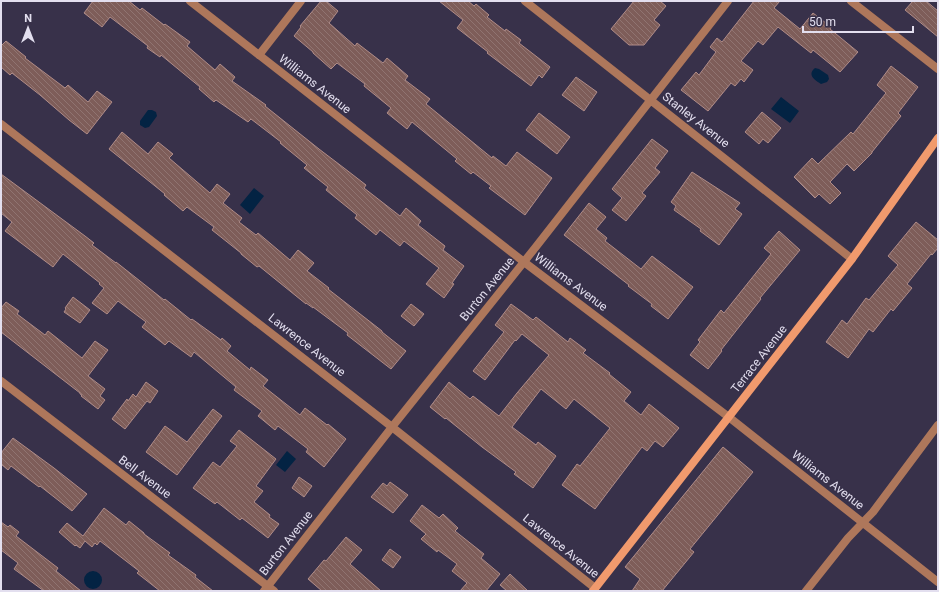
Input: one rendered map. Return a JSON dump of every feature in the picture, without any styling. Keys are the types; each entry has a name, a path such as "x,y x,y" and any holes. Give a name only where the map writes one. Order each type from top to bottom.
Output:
{"main road":[{"name":"Terrace Avenue","path":"594,590 730,418 852,259 938,138"}],"street":[{"name":"Williams Avenue","path":"190,1 524,262 730,418 938,582"},
{"path":"259,55 301,1"},
{"name":"Stanley Avenue","path":"525,1 852,259"},
{"name":"Burton Avenue","path":"269,589 392,426 524,262 728,1"},
{"path":"851,1 938,69"},
{"name":"Lawrence Avenue","path":"1,124 392,426 594,590"},
{"name":"Bell Avenue","path":"1,381 269,589"},
{"path":"806,591 848,538 873,512 938,425"}],"water":[{"path":"815,68 828,75 829,79 827,82 821,84 812,77 813,70"},
{"path":"781,97 799,111 790,123 771,109"},
{"path":"148,110 156,112 157,116 149,127 145,128 140,125 140,121"},
{"path":"254,188 264,196 250,214 240,205"},
{"path":"287,451 296,459 285,472 276,465"},
{"path":"93,571 99,574 102,580 99,586 93,589 87,586 84,580 87,574"}],"building":[{"path":"93,1 129,1 140,10 142,8 190,42 187,46 215,70 220,64 235,77 232,81 266,105 265,106 366,185 364,188 400,216 406,208 421,221 418,225 445,246 443,250 464,266 444,298 426,284 439,268 404,241 400,246 380,230 376,235 355,218 357,215 326,190 328,187 304,168 307,165 280,143 281,142 251,119 248,122 216,100 214,102 199,89 200,87 161,55 160,57 147,48 148,46 110,17 102,27 84,13"},
{"path":"321,1 326,1 338,11 329,23 355,46 357,43 383,63 387,58 408,76 405,80 430,99 426,104 492,158 493,156 506,166 517,152 552,178 525,215 489,188 491,186 473,172 471,174 455,161 457,159 412,122 407,129 387,113 391,108 364,86 365,84 337,63 331,69 294,36 301,27 300,26"},
{"path":"439,1 468,1 474,6 476,4 489,15 487,17 505,31 506,29 521,40 519,43 550,67 542,78 539,75 531,86 457,28 463,20"},
{"path":"634,1 660,1 666,6 654,20 660,25 644,45 629,45 611,29"},
{"path":"754,1 780,1 774,8 800,29 813,13 831,27 830,29 858,52 840,72 813,50 811,53 778,27 763,45 758,41 741,61 753,70 744,82 741,79 735,86 731,83 708,111 681,90 696,72 699,75 716,52 710,47 717,38 722,42"},
{"path":"913,1 926,1 938,11 938,37 905,10"},
{"path":"6,41 26,57 25,58 65,88 68,85 88,102 97,91 112,102 87,134 12,73 10,75 1,67 1,46"},
{"path":"891,66 918,87 898,113 901,116 872,153 854,171 847,164 830,182 841,193 830,204 819,194 815,198 794,177 812,158 818,164 851,132 853,134 886,93 877,85"},
{"path":"576,77 597,92 584,111 562,95"},
{"path":"762,112 781,128 768,143 763,139 759,144 745,132"},
{"path":"539,113 570,137 557,154 526,130"},
{"path":"122,132 148,154 158,142 173,154 169,158 210,193 217,184 230,194 223,203 242,218 239,222 256,235 258,233 290,260 298,250 314,263 307,271 406,351 391,369 347,335 348,333 313,307 306,304 259,266 257,267 212,230 214,227 187,207 183,211 164,195 165,194 109,149"},
{"path":"652,139 668,151 655,168 660,172 642,193 646,196 626,221 612,210 622,198 612,189"},
{"path":"692,172 740,203 735,209 742,214 719,245 700,231 701,229 674,210 676,206 671,202"},
{"path":"1,174 85,236 94,243 92,245 164,300 165,299 191,320 192,319 221,340 222,338 231,346 227,351 250,370 251,367 268,380 263,386 300,415 305,408 346,439 324,467 306,452 308,449 278,426 275,430 258,416 262,411 234,390 236,387 194,352 191,357 169,341 165,345 142,327 146,322 118,301 107,314 92,303 104,288 99,284 100,283 63,254 53,267 5,231 12,222 1,213"},
{"path":"589,203 606,217 596,229 607,238 605,241 641,269 652,256 693,287 668,319 651,306 652,304 628,286 629,285 564,235"},
{"path":"916,222 938,240 938,248 932,255 931,254 907,284 912,288 893,311 891,309 873,332 869,329 848,358 826,342 842,320 847,324 866,298 869,300 898,265 888,256"},
{"path":"779,231 800,250 760,298 761,299 708,369 690,355 700,342 698,340 721,310 724,313 771,254 764,248"},
{"path":"73,297 90,310 80,323 64,312 66,309 65,308"},
{"path":"6,302 19,311 17,314 45,335 48,331 82,358 95,341 108,350 88,376 105,389 100,396 105,400 98,409 81,396 82,395 80,393 1,332 1,308"},
{"path":"411,304 424,314 414,326 401,316"},
{"path":"511,304 533,320 536,317 568,342 570,338 586,350 583,353 610,373 609,374 631,392 624,401 641,415 649,404 679,428 663,447 655,441 647,451 642,447 595,509 562,485 577,464 580,466 610,428 574,399 566,409 541,389 512,427 536,445 538,442 556,456 533,488 514,474 516,472 430,407 449,382 470,399 473,396 499,416 549,355 522,334 516,341 515,340 485,380 473,371 504,332 495,325"},
{"path":"146,382 158,391 150,403 147,401 125,429 112,419 127,399 128,401 133,394 136,397"},
{"path":"213,409 222,416 177,475 146,452 165,426 187,442"},
{"path":"239,430 276,459 256,486 263,491 254,502 270,515 269,517 279,524 268,538 242,518 240,520 217,502 215,504 193,488 213,462 220,467 237,446 230,441"},
{"path":"13,438 87,494 72,511 11,466 8,470 1,464 1,453"},
{"path":"723,447 753,472 690,549 694,552 662,591 632,591 640,579 625,567"},
{"path":"299,477 312,486 304,497 292,488"},
{"path":"390,482 408,495 393,513 371,497 383,483 387,486"},
{"path":"422,505 439,518 443,514 458,528 455,531 484,554 481,558 500,574 486,591 460,591 467,583 452,571 457,564 438,550 437,552 421,539 426,534 410,521"},
{"path":"104,508 126,525 129,521 170,553 168,555 196,575 195,577 213,591 160,591 137,573 139,571 100,541 97,545 95,543 92,547 85,541 80,548 76,545 75,546 59,532 67,523 83,536"},
{"path":"1,522 8,527 10,525 19,532 16,536 58,568 56,571 81,591 44,591 14,569 18,563 1,550"},
{"path":"346,537 362,550 350,564 381,591 322,591 308,579 324,560 326,561"},
{"path":"390,549 401,557 393,568 382,560"},
{"path":"510,574 528,591 507,591 500,585"}]}
